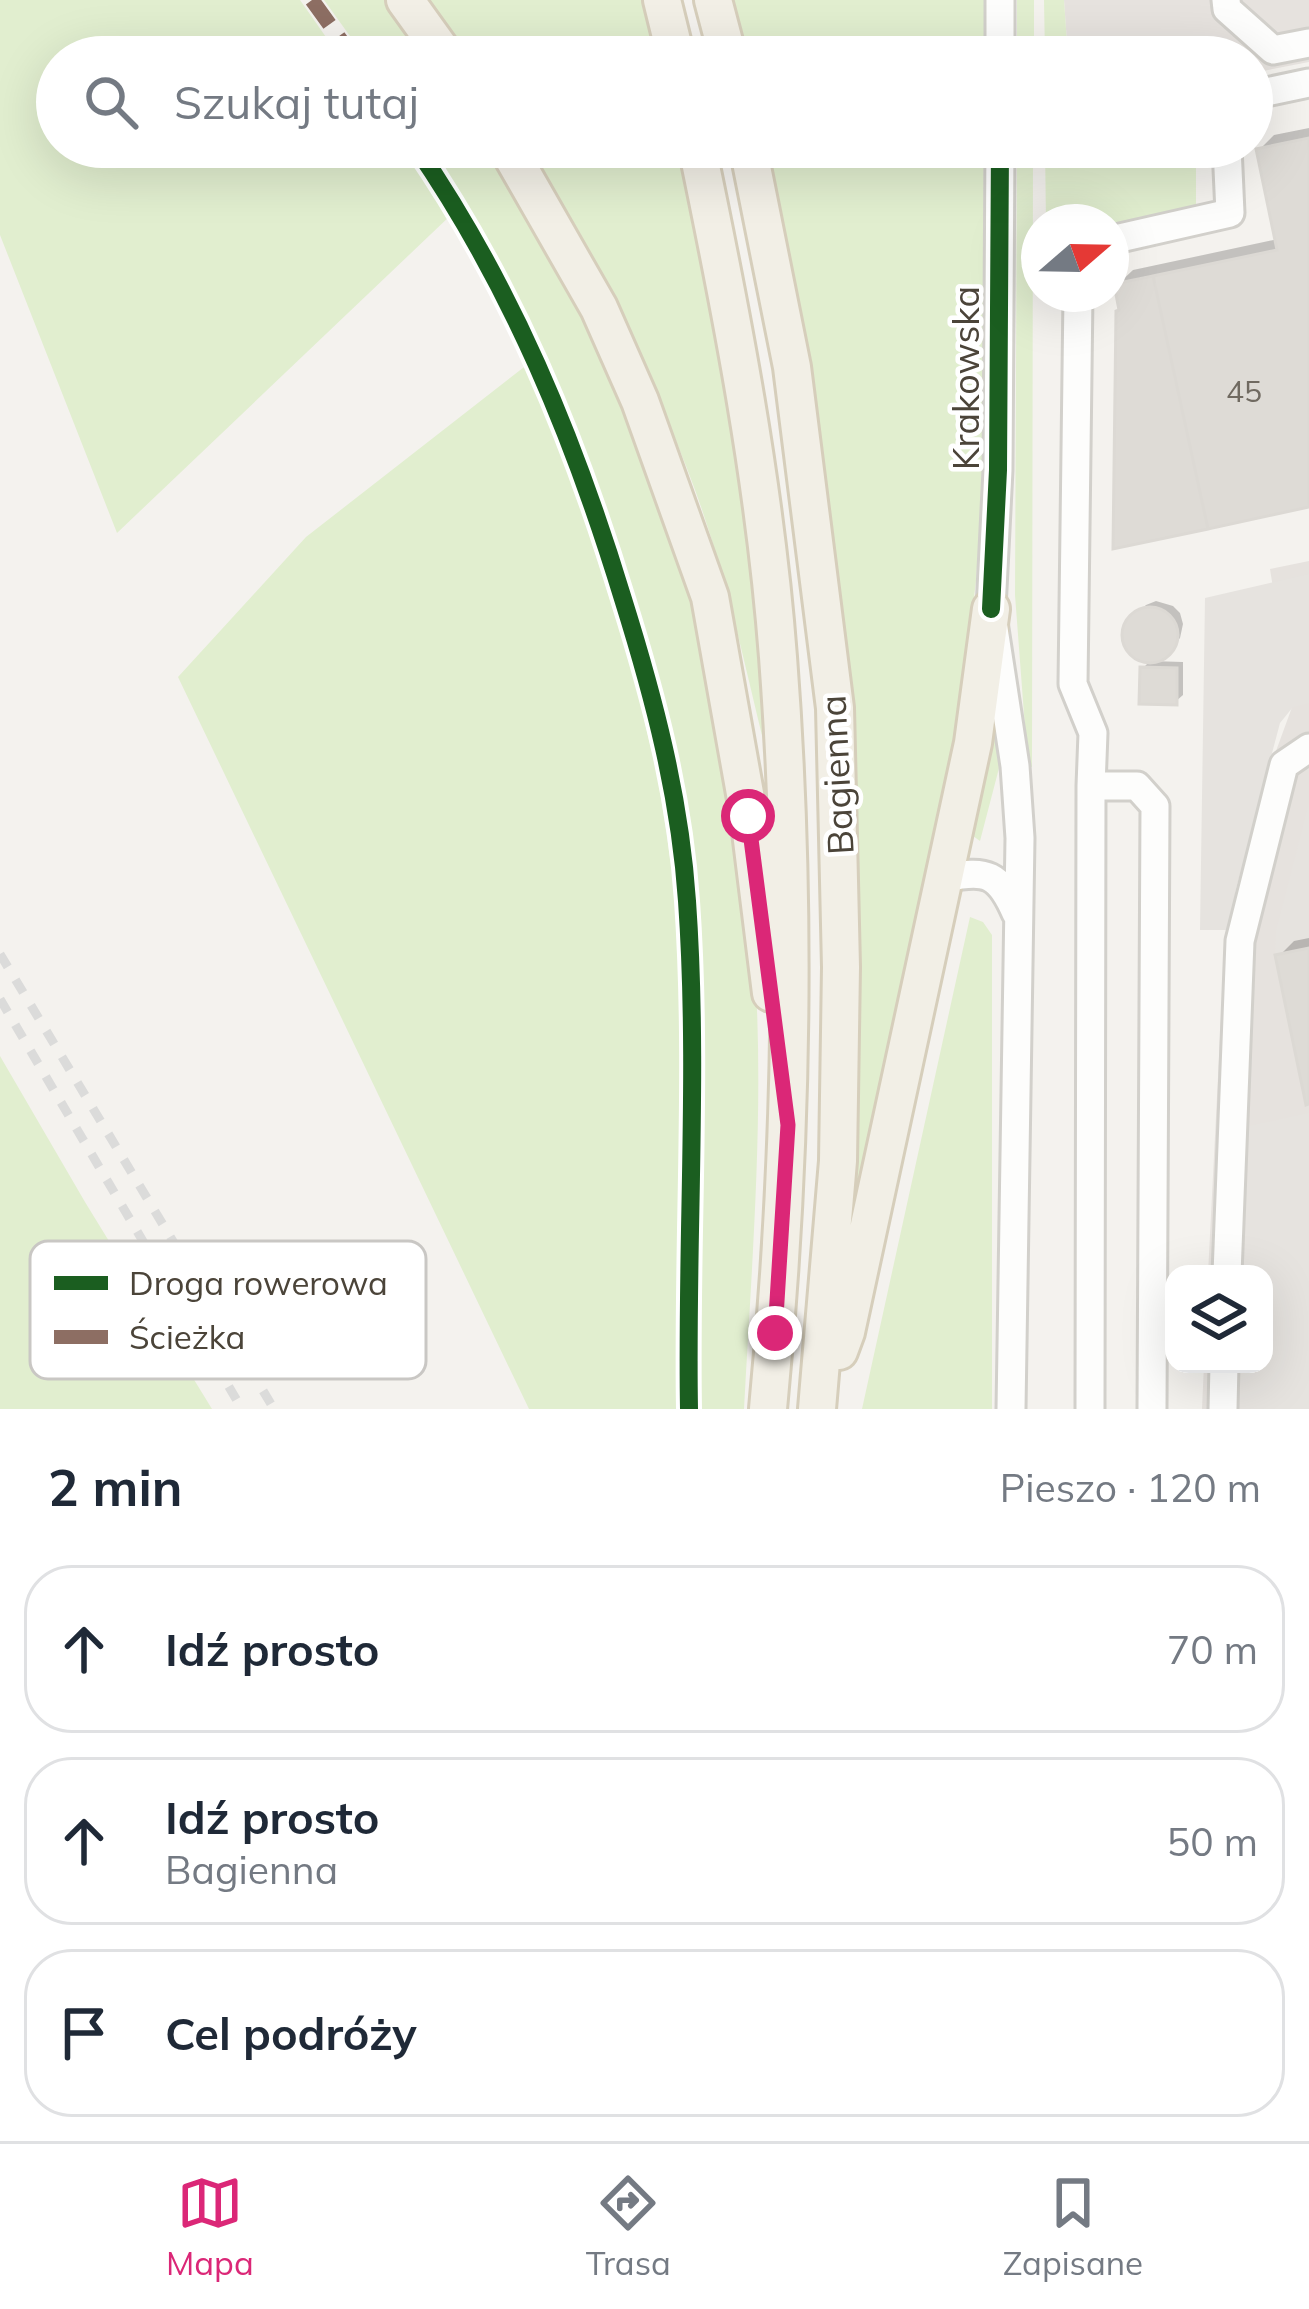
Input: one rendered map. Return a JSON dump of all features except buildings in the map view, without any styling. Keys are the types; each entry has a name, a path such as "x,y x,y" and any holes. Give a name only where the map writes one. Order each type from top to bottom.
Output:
{"main road":[{"path":"405,0 431,36"},
{"path":"662,0 671,36"},
{"path":"713,0 722,36"},
{"path":"519,168 607,327 640,401 710,597 748,816 788,1125"},
{"name":"Bagienna","path":"701,168 744,384 778,654 790,924 788,1125 768,1409"},
{"name":"Bagienna","path":"752,168 792,367 835,708 841,946 838,1140 818,1407"},
{"path":"818,1407 846,1332 946,878 973,743 992,609"}],"street":[{"path":"1000,0 1000,36"},
{"path":"1226,0 1227,9 1258,36"},
{"path":"1273,49 1309,43"},
{"path":"1273,91 1309,83"},
{"name":"Krakowska","path":"1000,168 992,609 1015,766 1018,916"},
{"path":"1129,236 1230,214 1228,168"},
{"path":"1078,312 1073,684 1093,733 1090,1409"},
{"path":"1227,1265 1240,941 1285,765 1309,748"},
{"path":"1091,786 1137,786 1155,806 1152,1409"},
{"path":"946,878 978,872 990,876 1007,893 1018,916 1011,1409"},
{"path":"1223,1409 1224,1373"}],"shaded area":[{"path":"1064,0 1309,0 1309,62 1273,69 1273,36 1067,36"},
{"path":"1309,561 1309,1409 1202,1409 1204,1373 1273,1373 1273,1265 1208,1265 1221,1018 1245,836 1295,699 1270,569"},
{"path":"1309,574 1309,703 1293,707 1280,723 1229,930 1200,930 1205,598"},
{"path":"1309,803 1309,948 1275,955 1276,931"},
{"path":"1309,1113 1309,1409 1228,1409 1230,1373 1273,1373 1273,1265 1236,1265 1244,1127"}],"green space":[{"path":"0,0 300,0 325,36 36,36 36,168 418,168 451,215 117,533 0,235"},
{"path":"324,0 387,0 412,36 350,36"},
{"path":"429,0 643,0 652,36 454,36"},
{"path":"730,0 985,0 984,36 738,36"},
{"path":"1017,0 1034,0 1034,36 1017,36"},
{"path":"1044,0 1064,0 1067,36 1045,36"},
{"path":"441,168 499,168 579,311 632,425 693,603 748,903 757,1001 756,1176 744,1409 697,1409 698,930 685,808 665,712 620,555 576,433 525,315"},
{"path":"539,168 684,168 746,521 765,748 699,500 652,384"},
{"path":"769,168 984,168 982,492 955,756 854,1211 837,586 802,332"},
{"path":"1017,168 1033,168 1033,204 1021,204 1021,312 1033,312 1032,767 1028,767 1015,595"},
{"path":"1045,168 1196,168 1196,206 1129,221 1129,204 1046,204"},
{"path":"528,364 559,440 632,668 658,778 675,890 683,1053 680,1409 529,1409 178,677 306,537"},
{"path":"997,712 1004,749 980,841 973,836"},
{"path":"970,917 983,922 992,935 992,1409 862,1409"},
{"path":"0,1056 109,1241 30,1241 30,1379 194,1379 212,1409 0,1409"}],"railway":[{"path":"0,954 173,1241"},
{"path":"0,999 143,1241"},
{"path":"224,1379 242,1409"},
{"path":"256,1379 274,1409"}],"marked path":[{"path":"312,0 338,36"}],"cycle path":[{"path":"429,168 511,309 561,422 623,599 664,748 684,862 690,964 689,1409"},
{"path":"991,609 998,470 1000,168"}],"route":[{"path":"748,816 788,1125 775,1333"}]}
